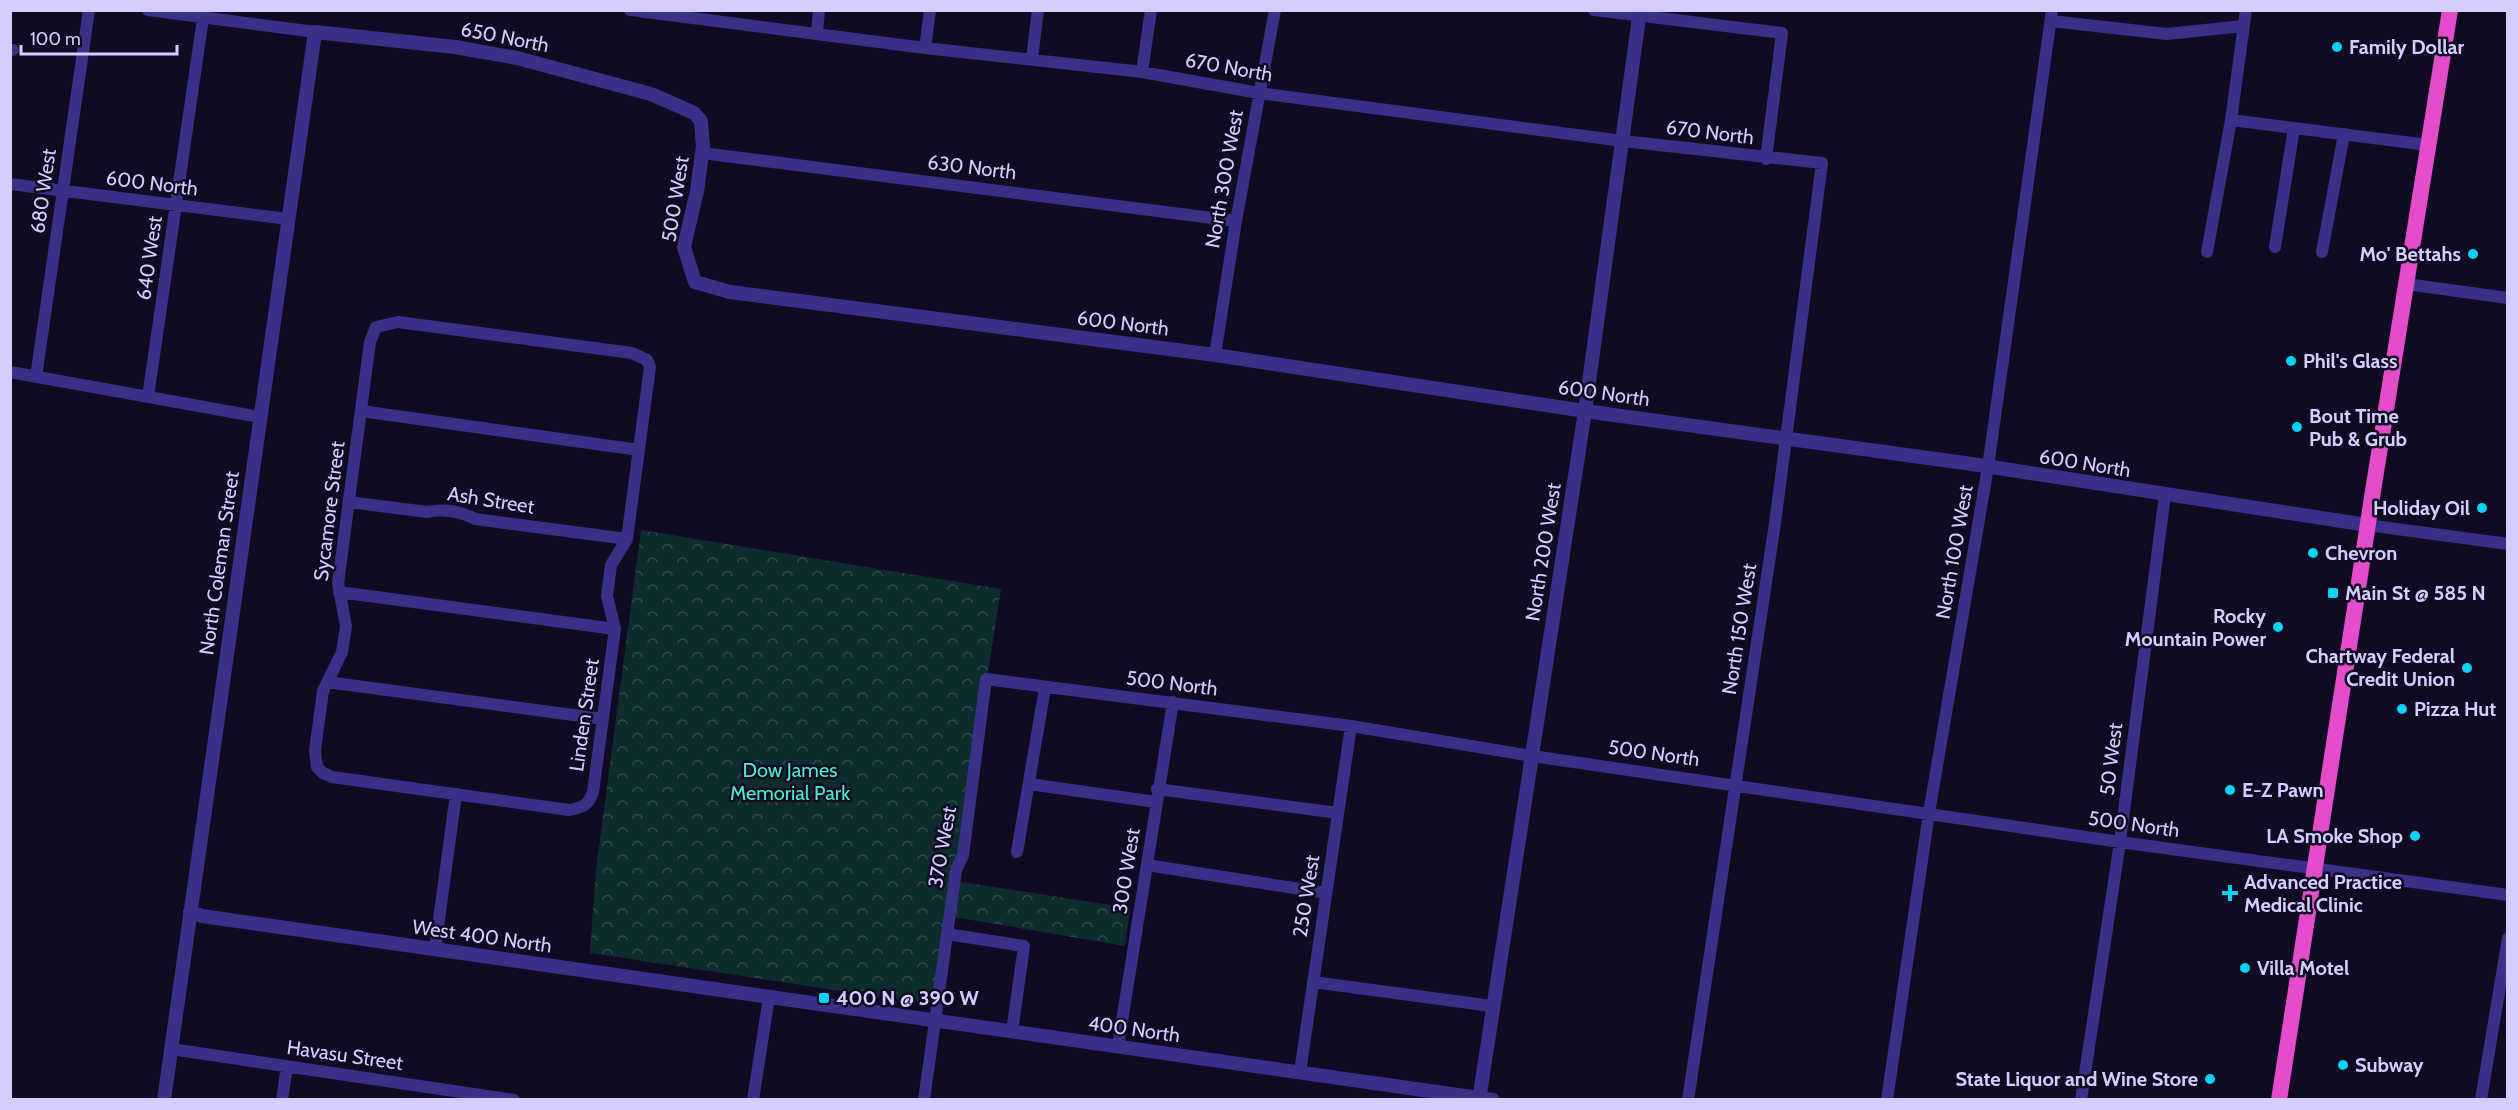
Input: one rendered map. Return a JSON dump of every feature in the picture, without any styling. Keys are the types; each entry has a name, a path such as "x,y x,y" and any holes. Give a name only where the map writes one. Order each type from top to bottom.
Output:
{"highway":[{"path":"2279,1100 2367,525 2450,10"}],"street":[{"name":"680 West","path":"36,377 89,10"},
{"name":"650 North","path":"148,10 315,32 455,47 517,58 651,94 683,107 701,121"},
{"name":"670 North","path":"630,10 925,48 1032,58 1142,72 1259,93 1767,159 1822,163"},
{"path":"817,33 819,10"},
{"path":"925,48 930,10"},
{"path":"1032,58 1038,10"},
{"path":"1142,72 1151,10"},
{"name":"North 300 West","path":"1215,355 1236,221 1275,10"},
{"path":"1594,10 1640,13 1782,33 1767,159"},
{"path":"2206,252 2231,120 2246,10"},
{"name":"North 200 West","path":"1479,1098 1585,411 1640,13"},
{"path":"2051,16 2167,34 2243,26"},
{"name":"North 100 West","path":"1887,1100 1929,813 1988,467 2051,16"},
{"name":"640 West","path":"148,397 203,18"},
{"name":"North Coleman Street","path":"164,1100 315,32"},
{"path":"2231,120 2428,145"},
{"name":"500 West","path":"694,282 684,248 702,153 701,121"},
{"path":"2275,247 2294,128"},
{"path":"2322,252 2344,134"},
{"name":"630 North","path":"702,153 1236,221"},
{"name":"North 150 West","path":"1688,1100 1785,438 1822,163"},
{"name":"600 North","path":"10,184 288,219"},
{"name":"600 North","path":"694,282 730,292 1215,355 1585,411 1988,467 2367,525 2508,544"},
{"path":"2406,284 2508,298"},
{"name":"Sycamore Street","path":"317,767 315,750 322,691 342,652 346,626 338,583 370,342 376,327 398,322 632,353 646,360"},
{"name":"Linden Street","path":"317,767 322,773 332,777 569,810 580,809 587,804 593,792 615,629 607,596 608,586 611,565 627,539 650,375 646,360"},
{"path":"10,372 260,417"},
{"path":"361,411 639,450"},
{"name":"50 West","path":"2081,1100 2120,842 2165,495"},
{"name":"Ash Street","path":"349,502 427,512 440,510 465,514 475,519 627,539"},
{"path":"339,592 615,629"},
{"name":"500 North","path":"987,679 1352,726 1532,756 2120,842 2508,895"},
{"name":"370 West","path":"924,1100 956,870 963,855 987,679"},
{"path":"327,682 603,719"},
{"path":"1017,852 1045,688"},
{"name":"300 West","path":"1118,1046 1157,789 1173,702"},
{"name":"250 West","path":"1300,1072 1352,726"},
{"path":"1029,784 1156,802"},
{"path":"1157,789 1338,813"},
{"path":"435,949 456,794"},
{"path":"1147,865 1326,893"},
{"name":"West 400 North","path":"190,912 769,997"},
{"path":"948,934 1024,946 1012,1032"},
{"path":"2481,1100 2508,938"},
{"path":"1313,982 1492,1006"},
{"path":"753,1100 769,997"},
{"name":"400 North","path":"769,997 1493,1100"},
{"name":"Havasu Street","path":"171,1048 514,1100"},
{"path":"282,1100 287,1066"}],"green space":[{"name":"Dow James Memorial Park","path":"641,530 1001,589 955,881 1130,908 1125,946 948,916 934,1005 590,953 596,870"}],"place":[{"name":"Family Dollar","path":"2337,47"},
{"name":"Mo' Bettahs","path":"2473,254"},
{"name":"Phil's Glass","path":"2291,361"},
{"name":"Bout Time Pub & Grub","path":"2297,427"},
{"name":"Holiday Oil","path":"2482,508"},
{"name":"Chevron","path":"2313,553"},
{"name":"Main St @ 585 N","path":"2333,593"},
{"name":"Rocky Mountain Power","path":"2278,627"},
{"name":"Chartway Federal Credit Union","path":"2467,668"},
{"name":"Pizza Hut","path":"2402,709"},
{"name":"E-Z Pawn","path":"2230,790"},
{"name":"LA Smoke Shop","path":"2415,836"},
{"name":"Advanced Practice Medical Clinic","path":"2230,893"},
{"name":"Villa Motel","path":"2245,968"},
{"name":"400 N @ 390 W","path":"824,998"},
{"name":"Subway","path":"2343,1065"},
{"name":"State Liquor and Wine Store","path":"2210,1079"}]}
